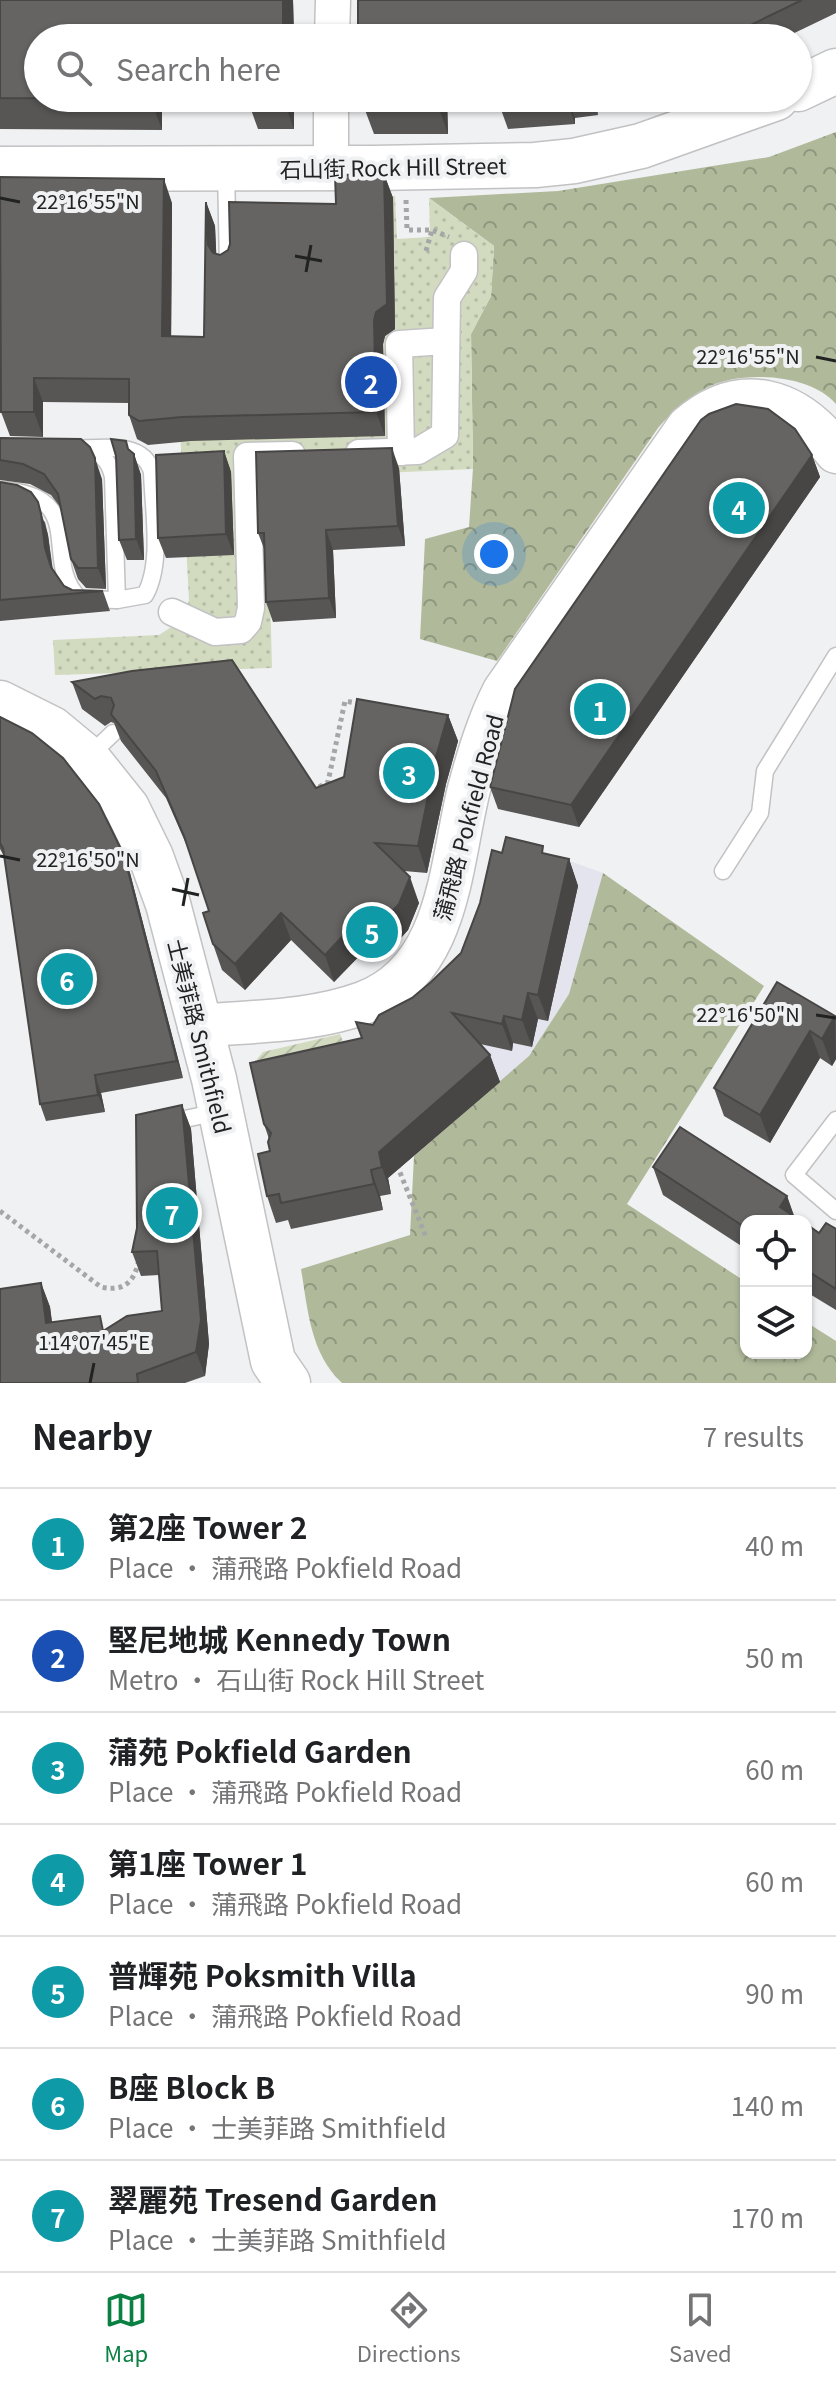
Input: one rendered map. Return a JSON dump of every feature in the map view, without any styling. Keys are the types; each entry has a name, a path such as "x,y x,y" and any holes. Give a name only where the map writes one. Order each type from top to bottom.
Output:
{"main road":[{"path":"812,82 836,71"},
{"name":"石山街 Rock Hill Street","path":"0,169 331,168 520,165 574,161 641,146 725,112"},
{"name":"士美菲路 Smithfield","path":"0,703 52,729 100,746 151,857 168,904 221,1112 240,1168 273,1361 288,1383"}],"street":[{"path":"332,24 333,0"},
{"path":"331,112 331,168"},
{"path":"216,456 418,451 445,435 447,298 464,271 464,255"},
{"path":"401,452 399,344 446,341"},
{"name":"蒲飛路 Pokfield Road","path":"199,1026 367,1010 376,997 404,976 423,954 437,930 446,901 469,791 491,719 504,691 688,427 702,415 728,403 773,403 798,413 810,422 836,452"},
{"path":"172,612 215,632 241,630 248,622 251,608 247,456"}],"lane":[{"path":"226,168 228,268"},
{"path":"0,490 25,493 49,507 61,533 68,584 72,593 80,599 94,602 145,595 151,584 155,556 152,472 162,460 133,449 62,448"},
{"path":"93,449 104,456 113,477 117,600"},
{"path":"723,871 760,813 765,771 836,656"},
{"path":"155,1125 221,1112"},
{"path":"836,1120 794,1175 836,1211"}],"path":[{"path":"405,187 407,230 432,230 426,251"},
{"path":"314,789 328,782 345,701 375,706"},
{"path":"392,1153 426,1237"},
{"path":"0,1211 101,1287 118,1289 126,1285 136,1271 139,1257"}],"shaded area":[{"path":"509,839 603,873 569,994 529,1056 500,1082 436,1012 471,976"}],"green space":[{"path":"836,132 836,404 810,386 774,378 737,379 706,388 680,406 658,428 497,661 420,639 425,539 469,527 473,468 471,334 491,296 494,246 429,198 558,191 769,157"},
{"path":"395,196 397,239 430,237 429,198 494,246 491,296 471,334 473,469 267,478 272,668 55,675 53,640 159,635 182,620 189,600 180,430 342,197"},
{"path":"603,873 764,986 627,1204 740,1278 740,1359 812,1359 812,1326 836,1341 836,1383 342,1383 331,1371 312,1330 301,1269 410,1235 414,1156 529,1056 569,994"},
{"path":"340,1034 354,1068 256,1067 257,1059 263,1052"}],"building":[{"path":"0,0 283,0 283,24 24,24 24,98 0,98"},
{"path":"358,0 802,0 753,24 358,24"},
{"path":"384,174 387,304 376,312 374,320 376,412 139,421 129,415 129,379 34,378 34,412 1,412 0,177 164,179 162,336 204,337 206,202 208,245 213,253 220,255 228,250 230,244 229,202 336,204 335,175"},
{"path":"736,404 768,409 795,429 812,455 571,805 490,787 515,689 701,420"},
{"path":"0,438 81,439 90,447 95,458 98,568 78,568 71,559 58,494 44,474 23,464 0,460"},
{"path":"111,439 126,441 128,449 134,454 136,539 119,540 116,456"},
{"path":"392,448 398,526 326,530 329,598 266,602 264,533 258,533 256,452"},
{"path":"224,451 226,534 158,538 156,455"},
{"path":"0,482 31,492 38,502 45,548 51,567 64,586 72,590 103,591 0,600"},
{"path":"232,660 316,788 344,777 357,699 448,715 418,846 375,843 410,877 399,904 372,933 358,920 325,955 281,913 235,964 213,944 203,913 209,911 184,836 156,771 111,714 114,705 111,698 101,696 95,699 72,682 132,671"},
{"path":"0,717 32,733 63,758 99,804 124,855 177,1061 95,1075 98,1095 40,1104 0,843"},
{"path":"506,837 543,846 542,853 569,859 538,995 528,993 522,1020 504,1016 502,1024 452,1013 490,1055 379,1152 382,1167 371,1170 374,1184 281,1203 279,1194 267,1196 258,1154 270,1151 268,1142 271,1133 264,1124 250,1063 362,1038 356,1022 373,1025 379,1015 412,998 431,982 461,953 480,903 492,850 502,853"},
{"path":"777,982 835,1016 822,1039 810,1031 760,1115 714,1088"},
{"path":"182,1105 201,1320 196,1352 137,1374 138,1383 0,1383 0,1289 41,1283 46,1323 100,1316 103,1331 127,1316 162,1311 157,1251 132,1252 137,1228 136,1115"},
{"path":"680,1127 787,1196 780,1207 792,1215 740,1215 740,1224 653,1167"},
{"path":"826,1223 836,1229 836,1289 812,1274 812,1228 819,1233"}],"place":[{"name":"堅尼地城 Kennedy Town","path":"371,382"},
{"name":"第1座 Tower 1","path":"739,508"},
{"name":"第2座 Tower 2","path":"600,709"},
{"name":"蒲苑 Pokfield Garden","path":"409,773"},
{"name":"普輝苑 Poksmith Villa","path":"372,932"},
{"name":"B座 Block B","path":"67,979"},
{"name":"翠麗苑 Tresend Garden","path":"172,1213"}]}
